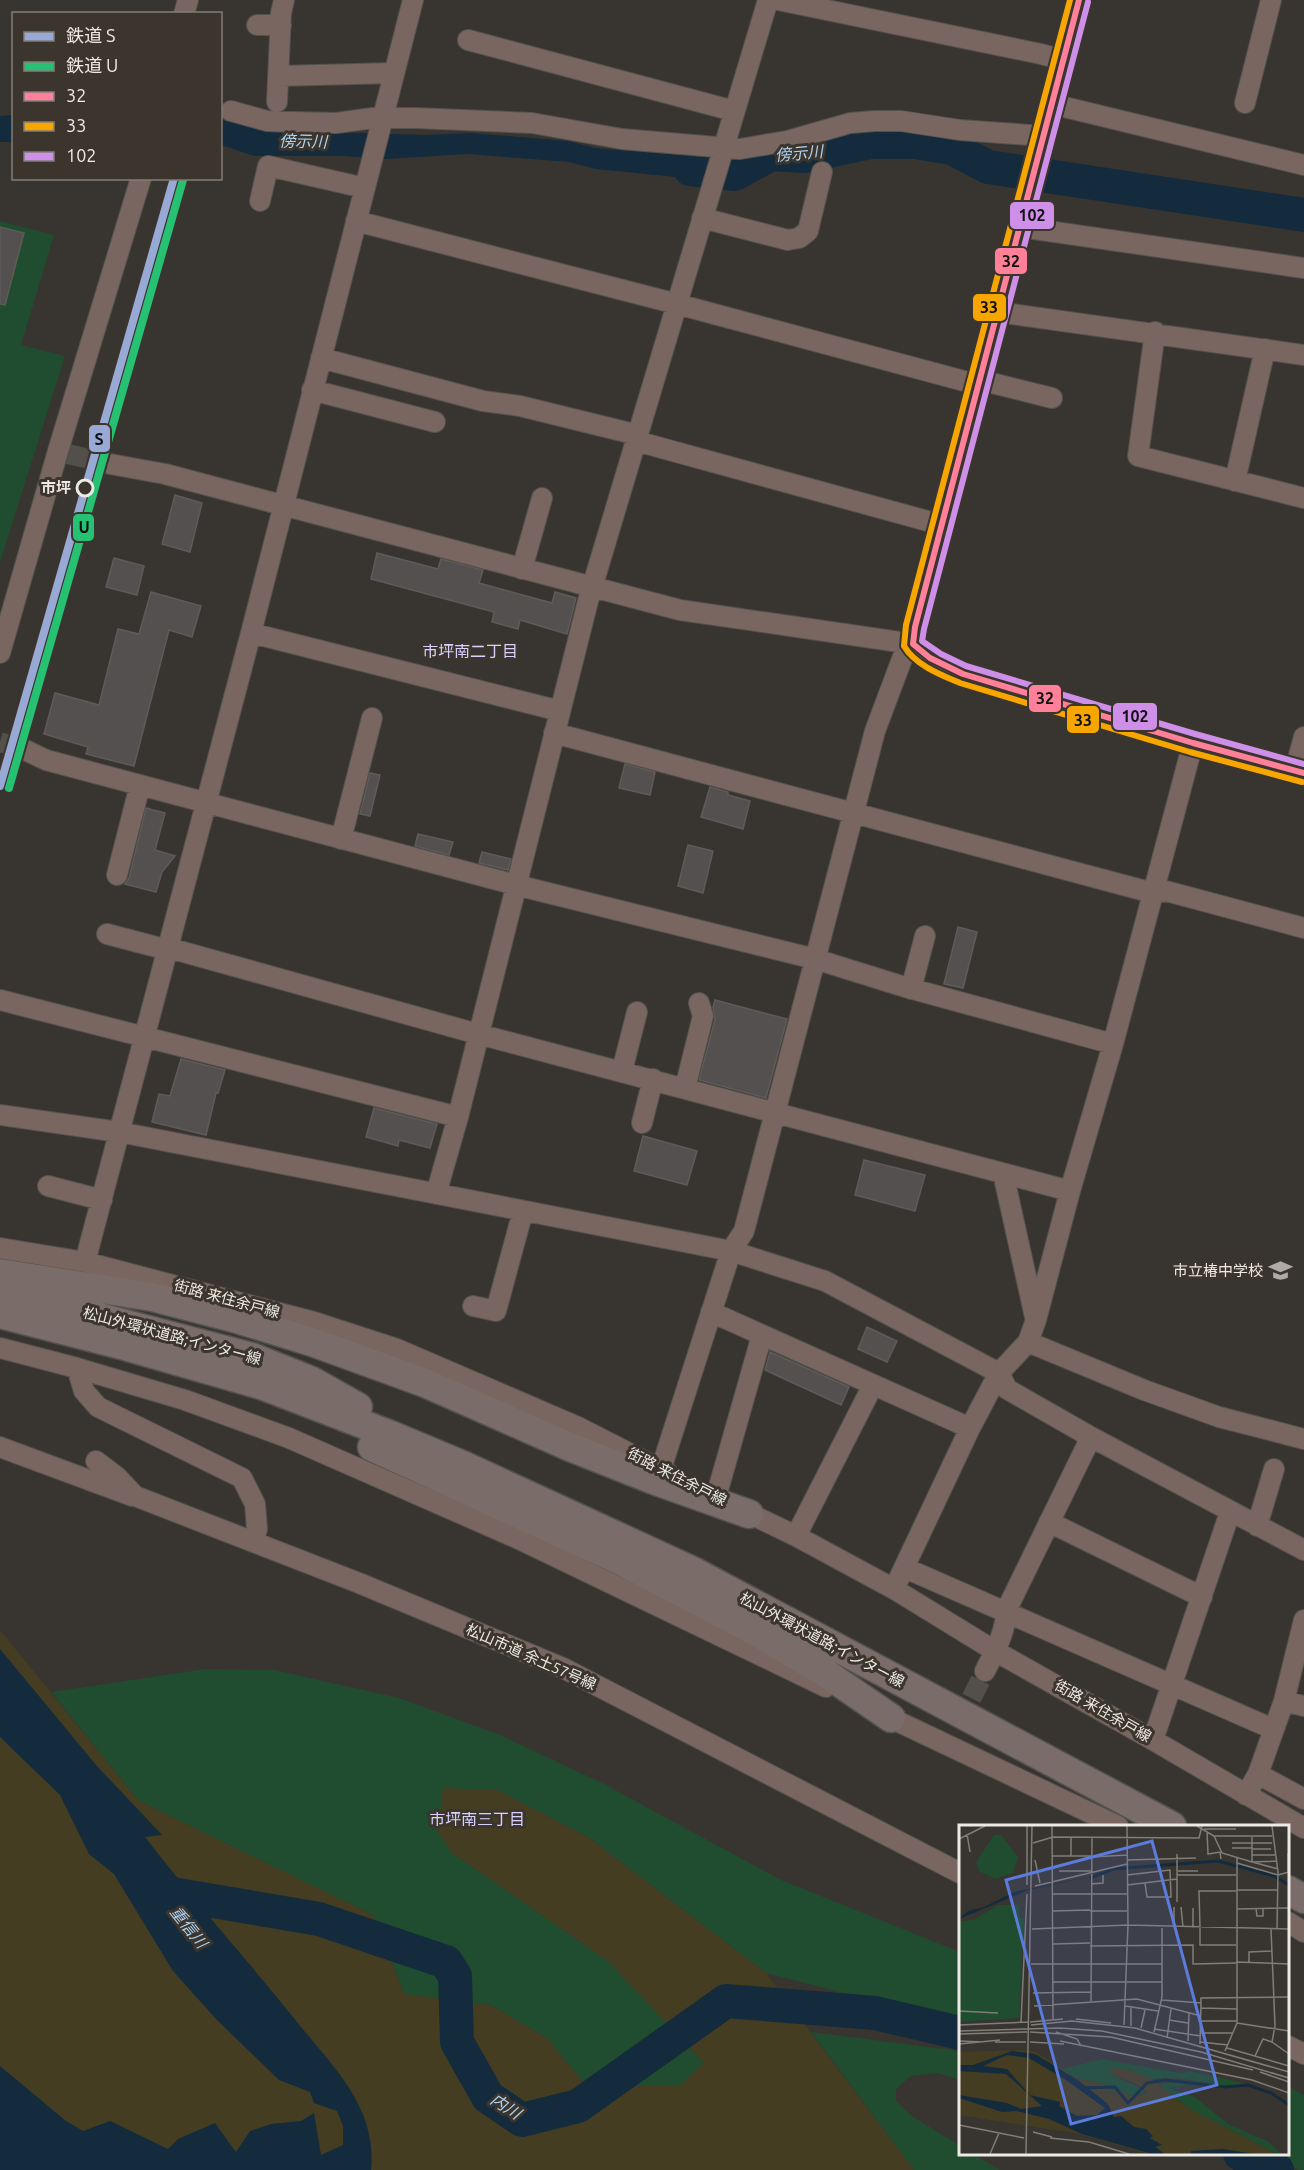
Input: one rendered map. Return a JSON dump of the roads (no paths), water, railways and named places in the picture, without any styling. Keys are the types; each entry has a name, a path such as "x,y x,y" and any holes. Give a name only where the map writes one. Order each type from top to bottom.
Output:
{"highway":[{"path":"0,1273 152,1297 312,1341 425,1383 645,1477 749,1514"},
{"name":"松山外環状道路;インター線","path":"0,1291 252,1357 312,1381 465,1466"},
{"path":"0,1315 258,1399 376,1449 619,1560 753,1630 824,1672 891,1718"},
{"name":"松山外環状道路;インター線","path":"0,1315 125,1346 261,1385 465,1466 693,1571 1168,1825"},
{"path":"1289,1891 1304,1899"}],"main road":[{"path":"1078,0 915,627 913,644 936,662 963,674 1192,743 1300,771"}],"street":[{"path":"277,102 284,0"},
{"path":"85,1262 251,633 413,0"},
{"path":"436,1194 458,1118 588,601 768,0"},
{"path":"778,0 1063,60"},
{"path":"1245,103 1271,0"},
{"path":"257,25 281,25"},
{"path":"468,40 734,111"},
{"path":"278,76 394,73"},
{"path":"1052,104 1304,165"},
{"path":"231,111 267,121 532,123 622,139 722,150 759,147 850,123 875,121 901,121 960,130 1044,136"},
{"path":"260,201 268,166 365,188"},
{"path":"702,218 788,240 799,238 808,231 822,172"},
{"path":"0,653 63,453 140,180"},
{"path":"356,221 979,382 1052,398"},
{"path":"1020,227 1304,268"},
{"path":"998,312 1155,332 1304,355"},
{"path":"1155,332 1138,456 1304,498"},
{"path":"1235,481 1264,349"},
{"path":"321,358 483,401 520,406 942,525"},
{"path":"312,390 435,422"},
{"path":"110,464 165,474 283,504 680,610 913,644 903,659 875,731 744,1231 731,1251 661,1469"},
{"path":"522,569 542,498"},
{"path":"251,633 560,711"},
{"path":"342,839 372,718"},
{"path":"554,734 1153,893 1166,891 1304,928"},
{"path":"1300,771 1304,737"},
{"path":"894,1588 970,1428 999,1373 1028,1342 1036,1320 1070,1191 1113,1044 1192,743"},
{"path":"21,748 46,760 516,885 815,959 911,989 1113,1044"},
{"path":"117,875 140,785"},
{"path":"107,934 1070,1191"},
{"path":"911,989 925,936"},
{"path":"0,1000 458,1118"},
{"path":"685,1088 703,1016 699,1003"},
{"path":"622,1071 637,1012"},
{"path":"642,1123 653,1079"},
{"path":"0,1115 119,1132 731,1251 825,1281 999,1373 1007,1389 1091,1437 1304,1550"},
{"path":"1003,1173 1036,1320"},
{"path":"48,1186 102,1200"},
{"path":"473,1306 496,1311 523,1211"},
{"name":"街路 来住余戸線","path":"0,1248 85,1262 314,1322 397,1349 578,1427 796,1536 894,1588 995,1651 1304,1828"},
{"path":"711,1312 970,1428"},
{"path":"716,1497 762,1335"},
{"path":"1028,1342 1155,1394 1220,1417 1304,1439"},
{"path":"0,1348 185,1400 289,1438 521,1540 1114,1825"},
{"path":"77,1368 84,1391 98,1407 242,1478 255,1504 257,1529 253,1542"},
{"path":"796,1536 873,1385"},
{"path":"985,1671 1006,1620 1006,1611 1091,1437"},
{"path":"0,1447 135,1497"},
{"name":"松山市道 余土57号線","path":"96,1461 117,1477 135,1497 370,1587 562,1668 959,1872"},
{"path":"1257,1526 1274,1469"},
{"path":"1153,1740 1230,1512"},
{"path":"1049,1522 1202,1597"},
{"path":"905,1568 1273,1730"},
{"path":"1246,1795 1258,1774 1284,1701 1304,1620"},
{"path":"1284,1701 1304,1706"},
{"path":"948,1745 957,1727"},
{"path":"1258,1774 1304,1799"},
{"path":"1289,1923 1304,1932"},
{"path":"1289,2047 1304,2054"}],"water":[{"path":"12,115 12,142 0,142 0,116"},
{"path":"222,120 295,131 426,135 470,133 568,141 595,148 732,159 735,183 596,169 569,162 467,154 386,159 342,156 254,156 222,145"},
{"name":"重信川","path":"0,1649 96,1765 162,1835 145,1837 344,2081 359,2105 366,2123 371,2150 371,2170 0,2170 0,2066 66,2121 83,2131 110,2121 168,2149 178,2139 215,2123 236,2152 250,2131 271,2124 301,2121 314,2113 321,2155 343,2145 343,2126 337,2111 314,2103 310,2092 279,2080 217,2020 173,1971 114,1874 89,1854 60,1795 0,1737"}],"waterway":[{"name":"傍示川","path":"690,169 735,174 771,154 804,156 870,142 915,142 952,148 988,167 1304,215"},
{"name":"内川","path":"160,1892 319,1919 446,1962 455,1976 457,2042 488,2097 522,2120 578,2106 726,2001 875,2013 959,2033"},
{"name":"内川","path":"1242,2155 1277,2170"}],"tunnel":[{"path":"68,454 110,464"},
{"path":"0,742 21,748"},
{"path":"958,1725 985,1671"}],"rail line":[{"name":"S","path":"0,786 173,180"},
{"name":"U","path":"9,788 183,180"}],"place":[{"name":"市坪","path":"85,488"},
{"name":"市立椿中学校","path":"1281,1271"}],"district":[{"name":"市坪南二丁目","path":"470,651"},
{"name":"市坪南三丁目","path":"477,1819"}]}
